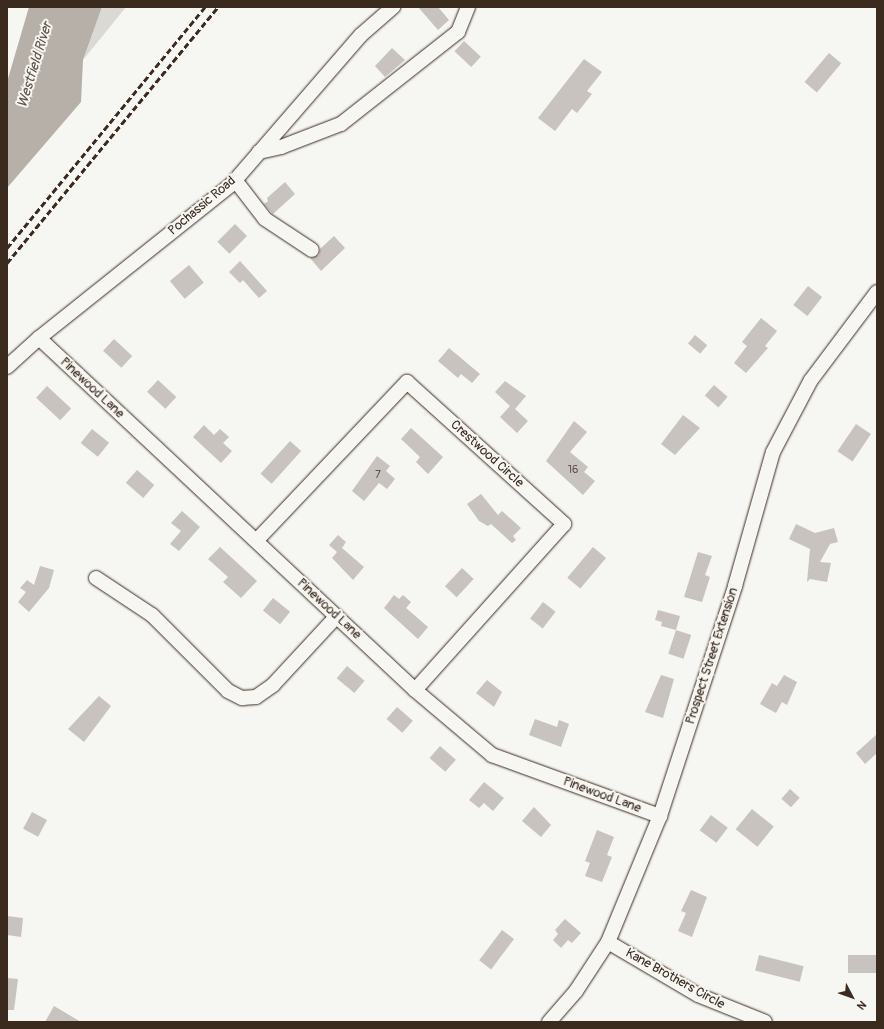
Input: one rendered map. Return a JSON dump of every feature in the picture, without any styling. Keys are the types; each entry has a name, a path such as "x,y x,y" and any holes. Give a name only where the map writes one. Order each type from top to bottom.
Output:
{"street":[{"name":"Pochassic Road","path":"7,367 39,338 235,180 362,34 393,7"},
{"path":"259,152 281,147 341,124 458,32 468,7"},
{"path":"235,180 265,219 312,250"},
{"name":"Prospect Street Extension","path":"550,1022 576,991 608,942 660,816 735,586 773,452 811,380 877,292"},
{"name":"Pinewood Lane","path":"39,338 257,540 415,690 492,755 660,816"},
{"name":"Crestwood Circle","path":"257,540 407,382 564,524 415,690"},
{"path":"96,578 152,615 228,691 242,698 256,697 273,685 337,616"},
{"name":"Kane Brothers Circle","path":"608,942 698,995 765,1022"}],"shaded area":[{"path":"102,7 126,7 83,60"}],"water":[{"name":"Westfield River","path":"29,7 102,7 83,60 81,102 7,188 7,82"}],"building":[{"path":"418,7 438,7 449,20 438,30"},
{"path":"464,41 481,57 471,67 454,51"},
{"path":"392,48 405,60 385,77 375,66"},
{"path":"829,53 841,63 817,92 805,82"},
{"path":"584,59 602,72 587,91 592,94 577,113 572,109 555,131 538,118"},
{"path":"285,182 295,194 273,214 264,204 268,201 267,198"},
{"path":"235,224 247,236 229,254 217,242"},
{"path":"334,236 345,248 321,271 310,258 319,255 320,249"},
{"path":"240,261 267,291 259,298 243,280 240,283 229,272"},
{"path":"189,265 204,283 185,299 170,281"},
{"path":"808,286 822,297 807,316 793,305"},
{"path":"761,318 777,331 765,346 768,348 746,373 734,363 747,346 742,342"},
{"path":"695,335 707,345 700,354 688,343"},
{"path":"114,339 132,356 121,368 103,351"},
{"path":"449,348 480,374 472,383 461,374 458,378 438,361"},
{"path":"158,380 176,397 165,409 147,392"},
{"path":"505,381 526,396 515,409 528,421 517,433 500,417 510,406 495,392"},
{"path":"714,385 728,397 718,407 705,396"},
{"path":"47,386 71,409 60,420 36,398"},
{"path":"683,415 700,428 675,455 661,444"},
{"path":"574,421 587,432 570,452 588,467 584,472 595,481 583,495 546,461"},
{"path":"856,424 871,434 852,461 838,451"},
{"path":"204,425 214,435 220,429 229,437 223,443 232,451 221,463 193,437"},
{"path":"411,428 443,457 428,474 416,462 420,457 401,439"},
{"path":"92,429 109,443 98,457 81,443"},
{"path":"290,441 301,451 272,484 261,474"},
{"path":"377,456 390,466 386,471 395,479 387,489 379,483 364,501 352,491"},
{"path":"137,470 154,485 143,498 126,483"},
{"path":"481,494 498,515 502,511 521,528 513,536 516,540 512,543 491,524 488,526 479,521 467,504"},
{"path":"182,511 200,527 179,551 170,544 181,531 171,523"},
{"path":"796,524 815,533 834,528 838,542 830,544 820,562 831,563 827,582 810,579 807,582 810,549 789,539"},
{"path":"338,535 346,542 342,548 364,567 353,580 332,558 337,552 329,545"},
{"path":"220,547 257,581 241,598 223,582 228,577 208,559"},
{"path":"593,547 606,558 580,589 567,578"},
{"path":"698,552 712,556 705,575 710,577 702,602 684,597"},
{"path":"40,566 54,570 49,588 29,612 18,602 26,592 20,588 27,580 34,585"},
{"path":"462,568 474,579 457,597 445,586"},
{"path":"394,595 399,599 403,595 411,602 406,608 428,627 418,639 384,608"},
{"path":"273,598 290,612 280,624 263,610"},
{"path":"543,602 556,612 543,628 530,619"},
{"path":"658,610 680,616 676,630 661,626 662,622 655,620"},
{"path":"676,630 691,635 683,659 668,654"},
{"path":"347,666 365,681 354,693 337,678"},
{"path":"661,675 674,679 663,718 645,712"},
{"path":"784,675 797,682 787,705 782,702 776,713 760,704 772,683 777,686"},
{"path":"487,680 502,692 494,707 476,693"},
{"path":"99,696 111,706 84,742 68,729"},
{"path":"397,707 413,721 402,733 387,719"},
{"path":"535,719 557,727 559,720 569,724 561,747 529,735"},
{"path":"877,734 877,753 865,764 856,753"},
{"path":"440,746 456,760 445,772 430,758"},
{"path":"484,782 504,798 493,811 484,803 479,808 469,800"},
{"path":"790,789 800,798 791,807 781,799"},
{"path":"534,807 551,825 541,837 522,821"},
{"path":"752,809 774,827 757,847 736,829"},
{"path":"32,812 47,820 38,837 23,829"},
{"path":"711,815 728,828 716,843 700,830"},
{"path":"597,830 614,837 607,855 612,857 602,882 585,876 590,863 585,861"},
{"path":"691,890 707,897 692,937 678,931 686,913 681,911"},
{"path":"7,916 23,918 21,937 7,935"},
{"path":"565,919 581,933 572,943 568,940 561,948 553,940 558,934 555,930"},
{"path":"502,930 514,939 491,969 479,960"},
{"path":"759,955 804,966 800,982 755,971"},
{"path":"848,955 877,955 877,973 848,973"},
{"path":"7,978 18,979 14,1010 7,1010"},
{"path":"54,1006 81,1022 45,1022"}],"railway":[{"path":"7,248 205,7"},
{"path":"7,263 218,7"}]}
